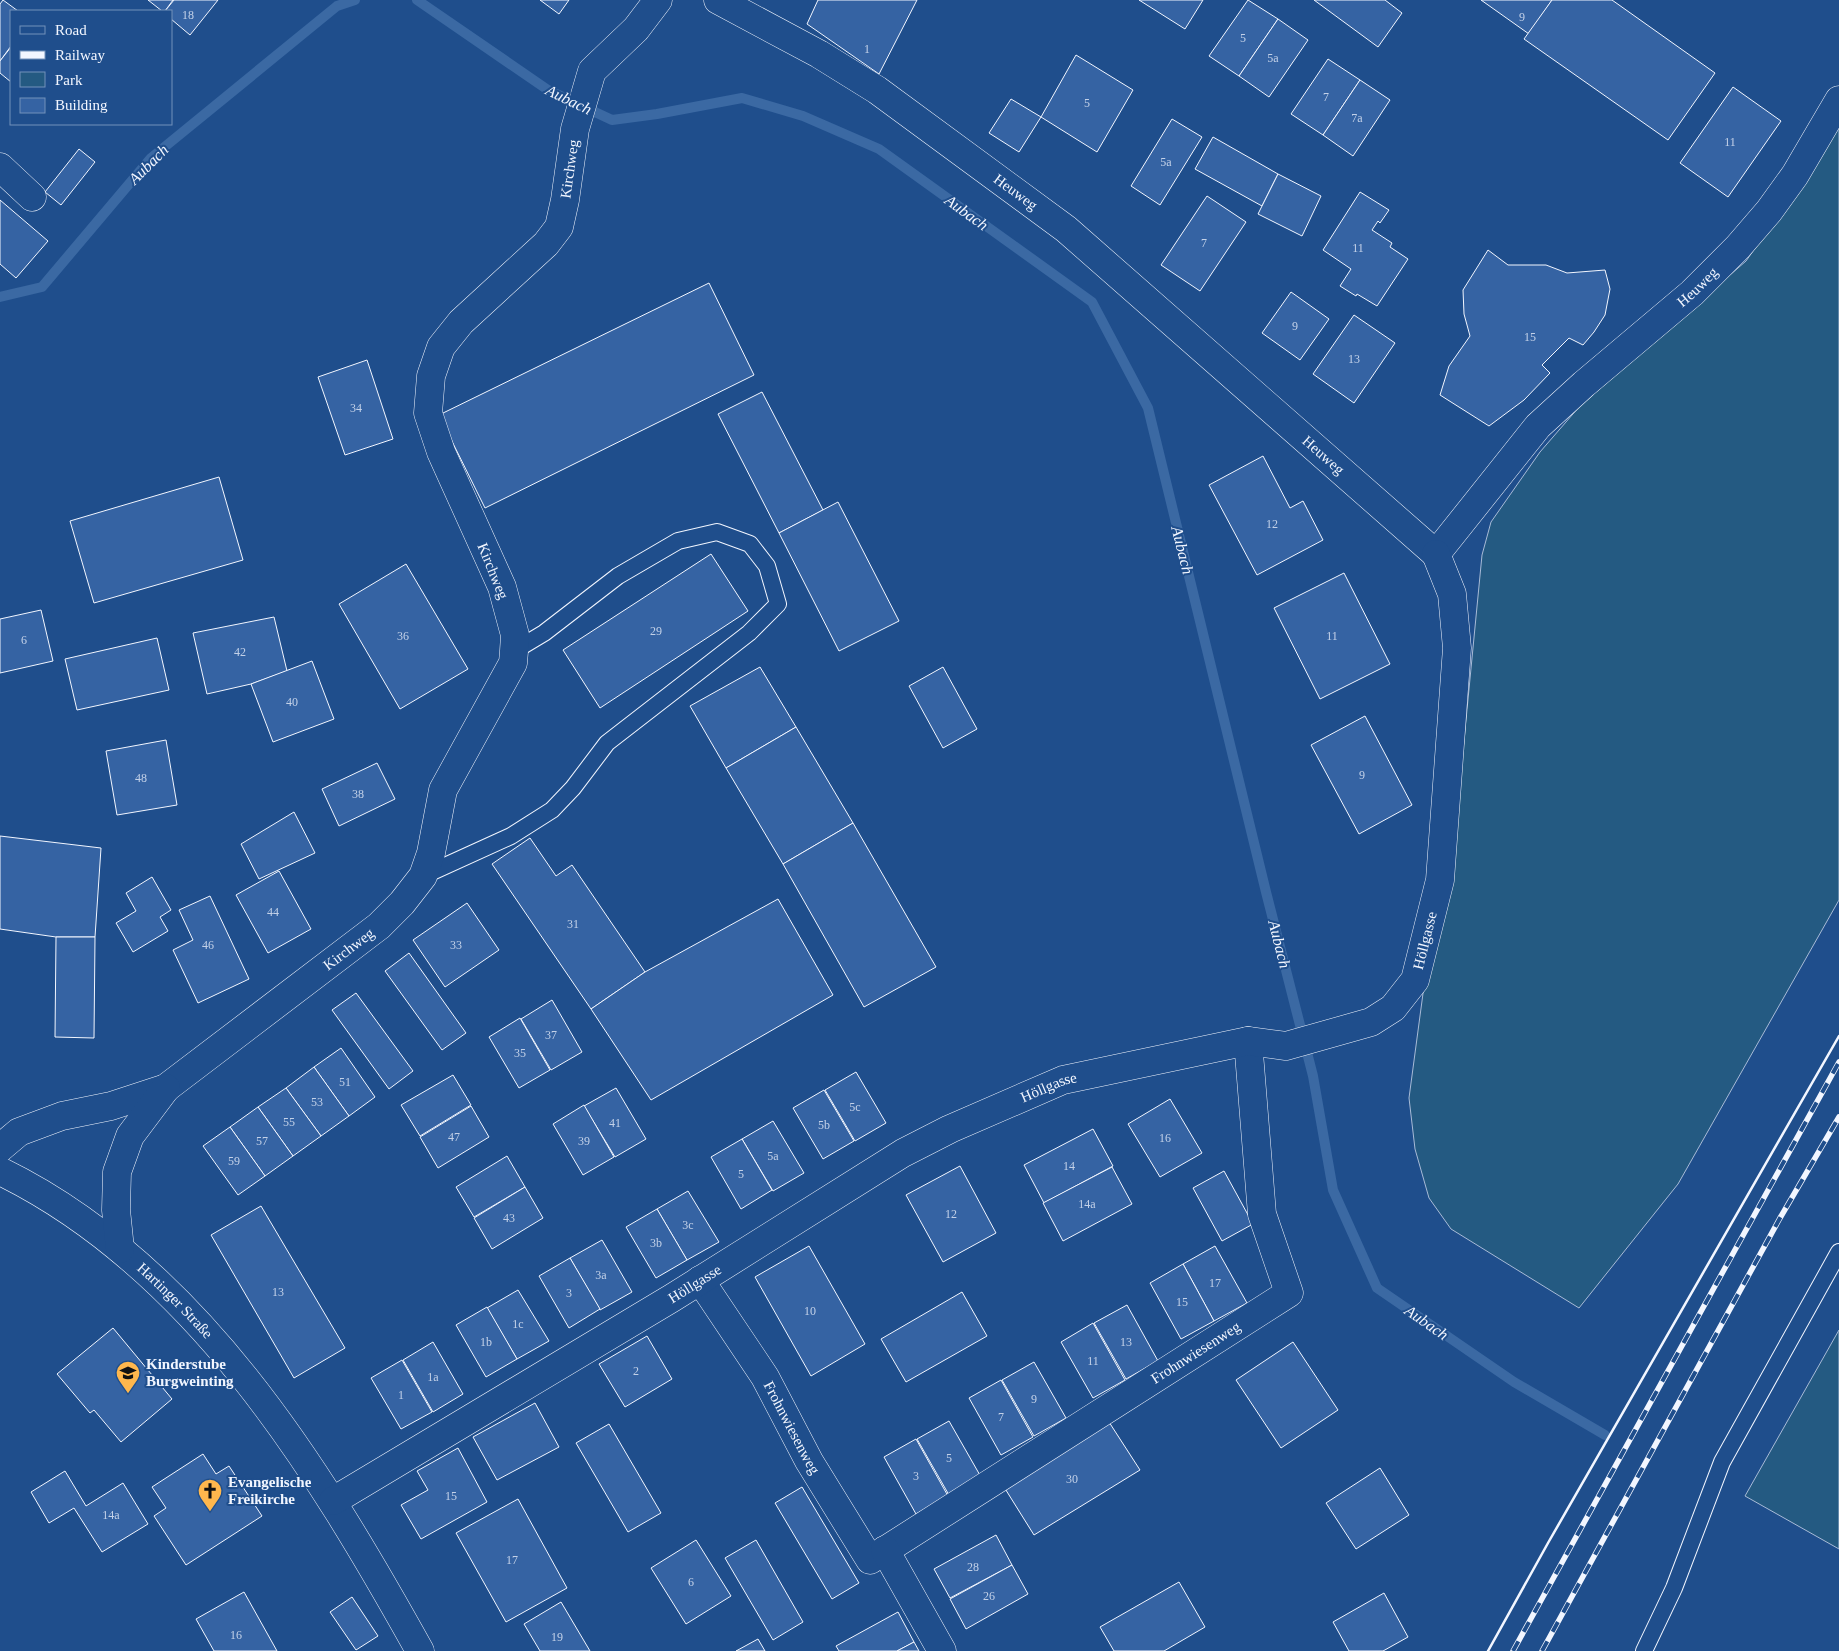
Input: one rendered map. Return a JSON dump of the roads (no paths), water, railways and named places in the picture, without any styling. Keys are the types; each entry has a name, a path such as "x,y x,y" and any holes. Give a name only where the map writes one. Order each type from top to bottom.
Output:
{"street":[{"name":"Kirchweg","path":"120,1249 116,1210 117,1172 130,1136 166,1088 379,926 423,876 431,853 443,790 513,663 515,635 502,587 441,452 428,413 431,376 441,348 462,322 546,244 558,227 565,200 575,129 592,71 636,29 658,0"},
{"name":"Heuweg","path":"718,0 819,54 876,90 1066,229 1436,554 1538,426 1584,384 1692,293 1738,247 1769,211 1795,175 1839,100"},
{"path":"0,167 32,197"},
{"name":"Höllgasse","path":"333,1501 700,1280 903,1153 950,1129 1063,1080 1248,1041 1286,1046 1371,1022 1393,1008 1416,980 1440,880 1457,648 1452,594 1436,554"},
{"name":"Frohnwiesenweg","path":"700,1280 765,1377 809,1461 870,1560 1289,1293 1262,1214 1248,1041"},
{"name":"Kirchweg","path":"0,1148 19,1132 62,1116 111,1106 166,1088"},
{"name":"Hartinger Straße","path":"0,1171 30,1185 79,1218 120,1249 200,1324 257,1392 333,1501 420,1651"},
{"path":"885,1550 942,1651"}],"lane":[{"path":"423,876 511,836 552,810 573,788 607,743 749,632 778,604 766,566 750,544 717,532 678,541 618,576 544,633 514,651"},
{"path":"1644,1651 1674,1588 1722,1462 1839,1252"}],"waterway":[{"name":"Aubach","path":"0,297 42,287 151,158 337,6 355,0"},
{"name":"Aubach","path":"417,0 548,90 612,120 657,114 742,98 803,116 879,149 1092,302 1148,408 1266,892 1313,1076 1333,1190 1377,1288 1514,1382 1605,1435"}],"railway":[{"path":"1513,1651 1839,1062"},
{"path":"1542,1651 1780,1218 1839,1117"}],"place":[{"name":"Kinderstube Burgweinting","path":"128,1394"},
{"name":"Evangelische Freikirche","path":"210,1512"}]}
